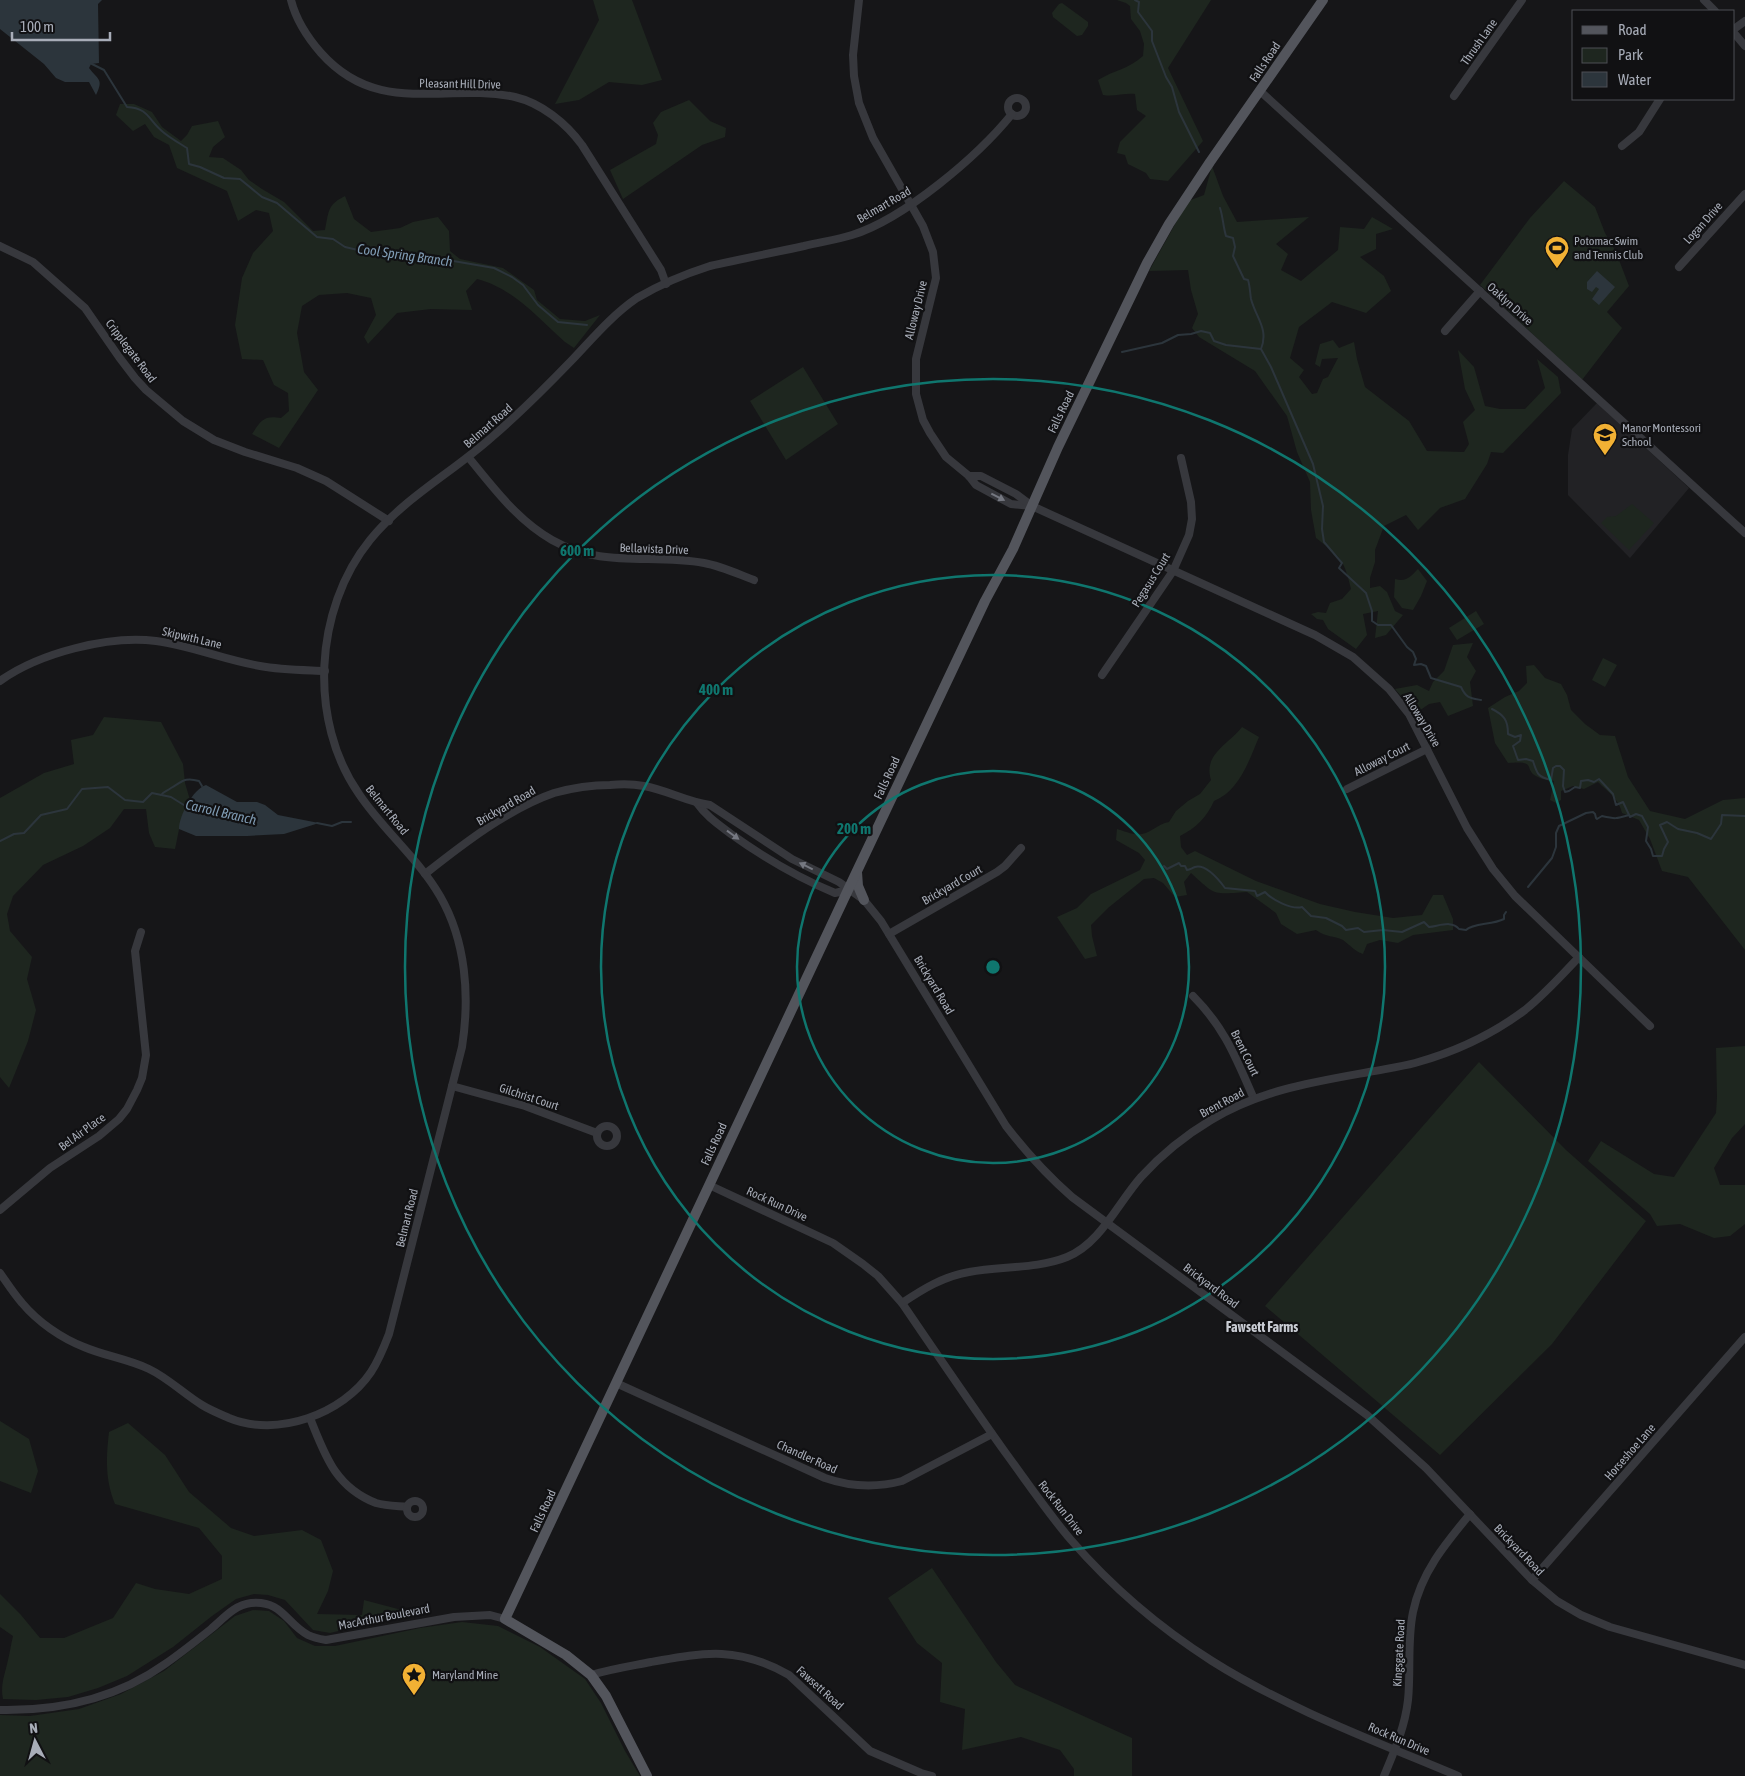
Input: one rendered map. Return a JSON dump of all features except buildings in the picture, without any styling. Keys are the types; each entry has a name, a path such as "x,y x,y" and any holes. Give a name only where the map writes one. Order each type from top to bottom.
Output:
{"main road":[{"name":"Falls Road","path":"505,1619 848,890 985,601 1013,549 1058,447 1147,263 1169,224 1322,0"},
{"path":"857,872 858,886 864,900"},
{"name":"MacArthur Boulevard","path":"505,1619 566,1655 591,1674 606,1696 647,1776"}],"street":[{"name":"Pleasant Hill Drive","path":"291,0 302,27 314,45 328,60 350,77 373,87 400,93 420,95 483,94 514,97 550,113 572,132 582,145 661,270 666,284"},
{"name":"Alloway Drive","path":"858,0 853,55 854,76 859,103 872,138 911,204 928,236 933,252 936,278 916,358 916,394 919,408 930,433 946,457 969,476 976,485 1011,504 1032,506 1315,635 1353,657 1389,689 1409,714 1467,828 1493,869 1515,896 1650,1026"},
{"name":"Thrush Lane","path":"1454,96 1522,0"},
{"path":"1704,0 1714,10"},
{"path":"1735,34 1745,46"},
{"name":"Oaklyn Drive","path":"1260,91 1745,533"},
{"path":"1622,146 1639,132 1659,100"},
{"name":"Belmart Road","path":"0,1273 23,1304 49,1328 85,1347 141,1365 156,1372 203,1406 232,1419 252,1424 272,1425 292,1423 310,1418 338,1403 356,1388 370,1372 383,1350 391,1329 452,1086 465,1026 466,1000 464,974 451,920 440,897 425,874 357,792 336,748 326,700 325,671 329,630 340,592 371,538 410,500 469,458 528,406 611,319 637,299 689,273 710,266 853,235 876,225 911,204 981,149 1012,114"},
{"name":"Logan Drive","path":"1679,267 1745,194"},
{"name":"Cripplegate Road","path":"0,246 33,262 85,308 135,378 146,390 183,421 214,440 297,468 326,480 389,521"},
{"path":"1445,331 1480,291"},
{"name":"Bellavista Drive","path":"469,458 519,516 553,541 586,554 603,558 629,560 658,559 704,563 754,580"},
{"name":"Pegasus Court","path":"1102,675 1173,571 1189,535 1192,519 1191,502 1181,458"},
{"name":"Skipwith Lane","path":"0,681 25,666 45,658 74,649 111,642 154,641 185,646 262,667 325,671"},
{"name":"Alloway Court","path":"1347,789 1427,749"},
{"name":"Brickyard Road","path":"425,874 496,823 537,800 556,793 597,785 626,784 644,786 675,794 697,803 710,805 792,859 839,882 864,900 881,921 1002,1119 1022,1146 1052,1179 1106,1222 1367,1415 1426,1468 1532,1580 1557,1601 1610,1627 1745,1665"},
{"name":"Brickyard Road","path":"697,803 705,814 746,845 787,870 835,893 848,890"},
{"name":"Brickyard Court","path":"889,934 997,872 1021,848"},
{"name":"Bel Air Place","path":"0,1210 50,1168 100,1136 119,1119 127,1109 137,1090 142,1078 146,1055 135,952 140,932"},
{"name":"Brent Road","path":"902,1303 926,1287 954,1275 1066,1258 1094,1240 1141,1178 1171,1149 1211,1120 1254,1099 1299,1085 1414,1064 1466,1045 1493,1031 1525,1010 1579,957"},
{"name":"Brent Court","path":"1192,996 1210,1013 1228,1039 1254,1099"},
{"name":"Gilchrist Court","path":"452,1086 525,1106 597,1132"},
{"name":"Rock Run Drive","path":"709,1185 833,1243 878,1276 902,1303 1045,1508 1072,1541 1116,1586 1163,1626 1211,1660 1263,1691 1305,1711 1458,1776"},
{"name":"Horseshoe Lane","path":"1532,1580 1745,1338"},
{"name":"Chandler Road","path":"616,1383 825,1478 866,1487 902,1481 992,1434"},
{"path":"310,1418 328,1461 348,1487 378,1503 407,1507"},
{"name":"Kingsgate Road","path":"1384,1776 1403,1728 1408,1702 1410,1638 1416,1599 1436,1556 1470,1514"},
{"name":"MacArthur Boulevard","path":"0,1710 48,1708 76,1704 103,1696 164,1665 211,1630 233,1610 241,1605 251,1603 275,1606 306,1634 326,1640 454,1617 490,1615 505,1619"},
{"name":"Fawsett Road","path":"591,1674 703,1653 748,1657 774,1666 789,1675 870,1751 932,1776"}],"shaded area":[{"path":"1597,403 1689,488 1630,558 1568,495 1568,455 1572,429"}],"green space":[{"path":"593,0 632,0 662,80 642,85 609,82 579,100 555,104 599,20"},
{"path":"1117,0 1211,0 1168,68 1203,141 1168,181 1150,179 1146,173 1128,164 1125,155 1117,153 1120,142 1146,116 1137,110 1135,94 1103,95 1098,80 1132,64 1143,56 1144,44 1140,31 1131,19 1130,6"},
{"path":"1062,3 1088,22 1088,26 1082,35 1077,36 1053,17 1052,13"},
{"path":"689,100 710,121 726,128 725,137 702,145 623,199 610,170 656,144 658,135 653,123 661,112"},
{"path":"120,104 134,104 152,112 162,127 181,141 192,126 218,121 225,137 213,147 209,157 223,158 241,170 249,180 284,202 313,231 325,230 330,209 335,202 345,196 354,219 371,232 400,228 413,222 438,217 449,231 450,251 460,259 503,268 534,290 537,300 560,319 585,321 600,315 574,348 514,297 490,283 477,279 466,291 472,310 431,309 397,313 368,344 364,337 376,315 371,298 347,293 319,295 302,306 297,333 304,372 318,390 279,448 252,434 258,425 267,418 281,418 289,411 288,393 274,385 263,360 242,359 235,325 242,278 253,253 273,231 269,213 256,210 238,221 227,191 177,168 169,145 154,137 145,124 133,131 116,115"},
{"path":"1212,166 1223,196 1237,222 1309,217 1276,244 1288,254 1281,270 1301,281 1338,250 1340,227 1364,229 1372,217 1393,229 1376,234 1376,249 1360,257 1384,276 1391,291 1366,313 1332,302 1299,327 1290,358 1304,370 1299,377 1312,394 1317,393 1323,379 1328,377 1338,358 1322,359 1320,367 1315,364 1320,344 1333,340 1339,348 1354,342 1365,387 1409,421 1427,451 1464,452 1469,444 1463,422 1475,410 1465,389 1458,350 1474,367 1485,406 1500,409 1525,409 1545,388 1537,359 1558,377 1561,393 1503,453 1491,452 1487,464 1465,499 1440,508 1418,530 1406,515 1384,526 1375,550 1375,562 1370,578 1370,588 1380,586 1387,592 1395,611 1403,615 1386,635 1375,638 1378,611 1363,614 1367,635 1356,649 1328,629 1323,620 1317,619 1311,614 1318,612 1326,613 1330,603 1342,599 1351,589 1346,571 1340,559 1316,538 1311,510 1310,482 1297,452 1287,416 1255,371 1199,337 1192,328 1198,314 1191,290 1188,270 1149,271 1188,201 1204,195"},
{"name":"Potomac Swim and Tennis Club","path":"1564,181 1595,207 1629,286 1607,312 1622,328 1582,380 1480,285 1530,218"},
{"path":"803,367 838,424 786,460 750,401"},
{"path":"1632,504 1654,523 1629,550 1601,523 1607,517 1616,516"},
{"path":"1418,569 1427,581 1421,596 1413,610 1402,608 1394,597 1395,579 1405,579"},
{"path":"1476,611 1484,624 1457,640 1449,628"},
{"path":"1473,643 1467,657 1476,671 1470,682 1473,706 1448,716 1440,702 1429,704 1416,713 1395,689 1417,685 1429,691 1433,682 1444,671 1453,645"},
{"path":"1603,658 1617,665 1605,687 1592,680"},
{"path":"1534,665 1545,678 1561,684 1567,695 1571,710 1585,724 1600,735 1615,736 1628,777 1650,811 1685,819 1723,800 1745,798 1745,950 1688,877 1662,871 1650,839 1639,820 1622,813 1616,800 1598,782 1584,789 1573,786 1561,791 1561,800 1556,803 1550,800 1554,781 1533,774 1527,764 1518,762 1508,763 1495,743 1488,708 1519,691 1527,683 1526,666"},
{"path":"104,717 161,722 183,764 185,783 190,800 182,818 175,849 155,847 149,833 146,809 124,809 110,828 83,846 43,865 13,896 7,914 10,931 32,957 27,979 36,1010 28,1041 9,1088 0,1077 0,798 44,773 74,764 71,740 93,735"},
{"path":"1242,727 1259,737 1251,756 1237,783 1223,796 1214,801 1208,812 1196,826 1180,836 1181,847 1187,855 1195,851 1256,881 1320,904 1393,918 1422,915 1433,895 1443,895 1453,919 1453,930 1413,935 1398,943 1380,940 1367,944 1363,954 1343,940 1316,930 1297,934 1281,924 1276,913 1247,892 1216,892 1191,873 1184,882 1187,895 1175,897 1163,883 1154,878 1144,879 1108,908 1091,925 1097,956 1085,959 1057,917 1077,908 1091,894 1140,870 1145,860 1139,853 1116,840 1117,829 1139,834 1146,833 1161,824 1169,822 1176,811 1200,794 1211,780 1210,763 1218,751"},
{"path":"1745,1046 1745,1124 1732,1138 1714,1168 1720,1185 1745,1185 1745,1224 1730,1236 1714,1238 1680,1224 1657,1226 1650,1214 1588,1161 1601,1141 1654,1174 1674,1177 1716,1113 1716,1048"},
{"path":"1479,1062 1566,1150 1646,1221 1552,1344 1440,1455 1265,1306"},
{"path":"0,1421 29,1439 38,1471 31,1493 0,1481"},
{"path":"128,1423 165,1455 189,1492 231,1528 254,1536 302,1530 321,1540 333,1571 328,1591 317,1614 362,1615 364,1600 413,1613 330,1633 313,1630 285,1600 268,1595 254,1594 236,1599 173,1647 127,1676 98,1688 68,1697 36,1700 3,1699 2,1684 13,1636 0,1627 0,1594 40,1638 64,1638 113,1618 136,1583 155,1589 189,1594 222,1579 222,1556 199,1528 115,1504 109,1486 107,1468 109,1432"},
{"path":"932,1568 996,1662 1015,1685 1132,1738 1132,1776 1074,1776 1074,1769 1060,1750 1021,1737 962,1750 965,1709 940,1702 942,1663 917,1643 888,1598"},
{"path":"253,1610 269,1611 284,1621 297,1638 315,1646 335,1646 420,1628 462,1622 498,1626 540,1647 585,1679 601,1703 640,1776 0,1776 0,1715 30,1716 79,1709 121,1694 164,1671 235,1616"}],"water":[{"path":"0,0 102,0 98,4 99,63 91,64 89,68 100,83 96,95 89,82 65,82 56,78 44,64 0,29"},
{"path":"1597,271 1615,287 1599,305 1592,299 1599,289 1596,287 1592,292 1587,289 1587,282"},
{"path":"206,785 237,802 257,802 265,805 278,815 319,823 284,834 247,836 196,836 179,829 181,817 192,797"}],"waterway":[{"path":"1135,0 1139,2 1138,12 1152,31 1152,41 1166,77 1172,87 1179,112 1199,152"},
{"name":"Cool Spring Branch","path":"90,63 104,70 127,107 144,112 158,128 187,148 189,164 224,178 240,179 262,197 277,203 317,237 333,239 345,247 362,251 413,258 430,257 494,268 523,285 538,305 558,322 587,325"},
{"path":"1220,208 1226,236 1233,238 1235,247 1233,256 1244,279 1248,280 1253,306 1263,329 1264,335 1261,349"},
{"path":"1122,352 1162,343 1178,335 1201,331 1210,333 1214,341 1226,345 1261,349 1271,367 1313,464 1323,506 1322,529 1324,542 1342,563 1339,568 1366,593 1372,611 1372,621 1378,625 1391,625 1413,652 1416,659 1414,665 1421,664 1426,666 1431,678 1461,687 1469,697 1481,700"},
{"path":"1492,709 1505,718 1508,734 1515,737 1521,735 1520,741 1513,746 1518,760 1526,759 1533,761 1543,778 1551,780 1553,768 1560,766 1564,770 1563,786 1565,792 1575,787 1580,788 1581,781 1588,780 1594,782 1599,779 1613,794 1616,805 1623,802 1630,817 1636,814 1642,816 1648,827 1646,841 1653,856 1662,856 1668,842 1660,825 1667,822 1678,829 1697,833 1711,839 1721,824 1722,815 1745,816"},
{"path":"161,795 184,780 199,781 202,786"},
{"name":"Carroll Branch","path":"0,841 14,834 24,833 41,815 67,809 82,789 108,787 125,800 143,802 152,793 171,797 187,807"},
{"path":"1528,887 1552,858 1556,847 1556,833 1559,826 1586,813 1593,812 1597,819 1602,816 1616,818 1629,815"},
{"name":"Carroll Branch","path":"317,823 332,826 342,822 351,822"},
{"path":"1164,866 1167,869 1179,863 1181,866 1185,866 1187,870 1195,867 1203,868 1212,873 1225,888 1255,891 1257,896 1265,892 1282,904 1298,908 1302,907 1311,916 1326,918 1346,930 1358,928 1364,932 1383,930 1402,932 1424,922 1429,927 1449,924 1466,930 1473,926 1504,919 1506,912"}],"place":[{"name":"Potomac Swim and Tennis Club","path":"1557,269"},
{"name":"Manor Montessori School","path":"1605,456"},
{"name":"Maryland Mine","path":"414,1696"}],"district":[{"name":"Fawsett Farms","path":"1262,1327"}]}
